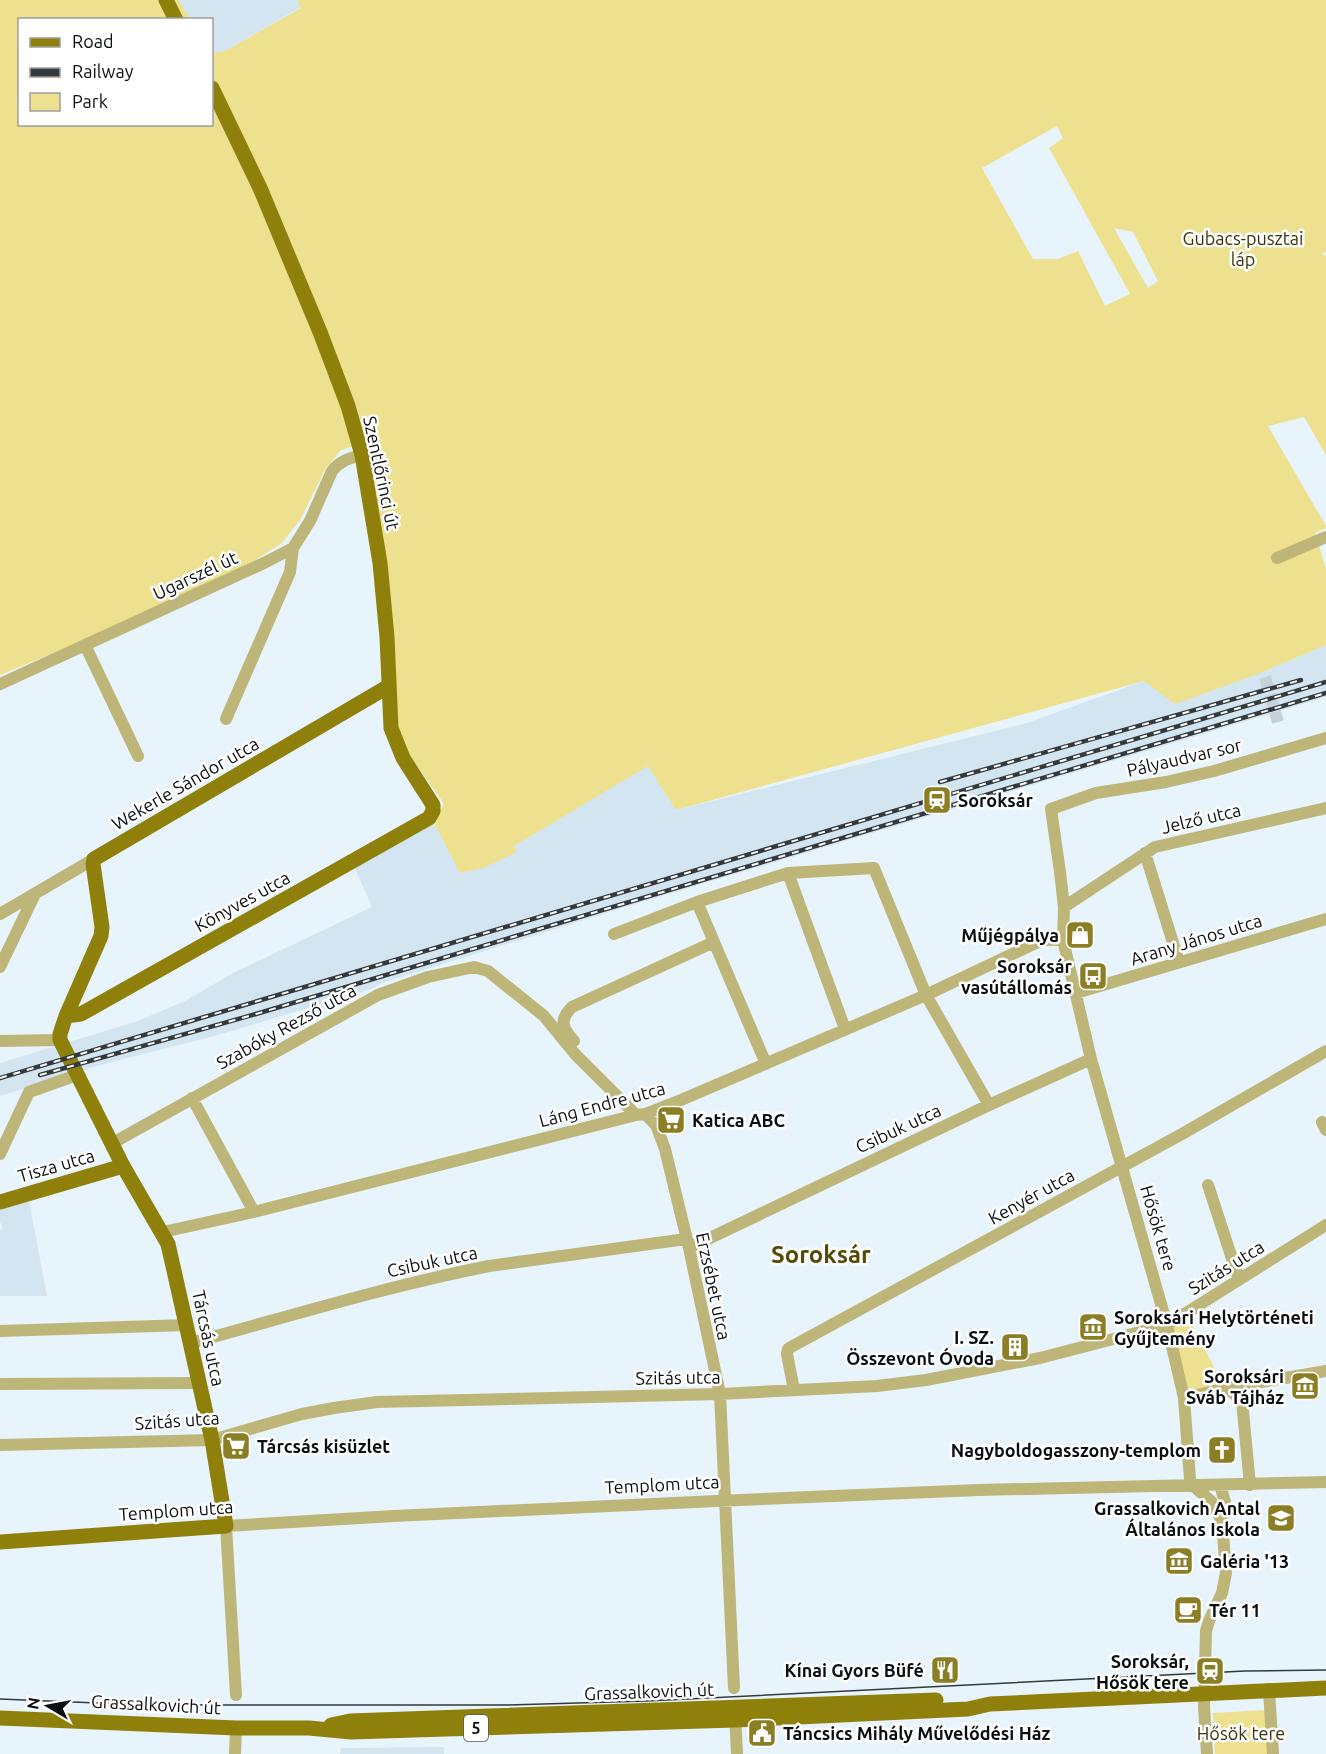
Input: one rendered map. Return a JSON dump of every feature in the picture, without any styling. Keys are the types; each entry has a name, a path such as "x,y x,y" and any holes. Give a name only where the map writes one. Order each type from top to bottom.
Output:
{"main road":[{"path":"165,0 175,18"},
{"name":"Szentlőrinci út","path":"213,90 260,188 348,406 362,455 380,563 387,637 391,728 403,758 433,805 433,811"},
{"name":"Wekerle Sándor utca","path":"94,859 389,686"},
{"name":"Könyves utca","path":"66,1016 81,1014 429,818 433,811"},
{"path":"60,1040 66,1016 101,936 102,927 94,859"},
{"name":"Tárcsás utca","path":"60,1040 111,1144 168,1244 212,1440 226,1526"},
{"name":"Tisza utca","path":"0,1202 123,1166"},
{"name":"Templom utca","path":"0,1542 226,1526"},
{"name":"Grassalkovich út","path":"0,1718 236,1728 309,1728 351,1732 735,1714 966,1699 990,1704 1326,1688"}],"street":[{"path":"226,719 290,572 293,548 310,522 332,471 346,459 362,455"},
{"path":"1277,558 1326,537"},
{"name":"Ugarszél út","path":"0,684 293,548"},
{"path":"85,645 138,756"},
{"name":"Pályaudvar sor","path":"1051,809 1096,794 1214,771 1326,738"},
{"name":"Jelző utca","path":"1064,907 1155,847 1326,808"},
{"name":"Hősök tere","path":"1051,809 1064,907 1063,940 1091,1059 1167,1325 1184,1398 1192,1485"},
{"path":"1145,853 1179,962"},
{"name":"Wekerle Sándor utca","path":"0,914 94,859"},
{"path":"614,934 697,902 788,873 874,868 926,995 989,1105"},
{"path":"788,873 846,1029"},
{"path":"0,967 35,894"},
{"path":"697,902 766,1064"},
{"name":"Arany János utca","path":"1076,993 1326,919"},
{"name":"Láng Endre utca","path":"163,1232 254,1212 640,1115 926,995 1041,940 1063,940"},
{"path":"603,1084 601,1073 565,1029 563,1020 566,1013 572,1007 714,942"},
{"name":"Szabóky Rezső utca","path":"111,1144 392,989 428,977 474,967 488,971"},
{"name":"Erzsébet utca","path":"488,971 544,1016 603,1084 640,1115 656,1125 665,1149 720,1394 734,1688"},
{"path":"0,1041 60,1040"},
{"name":"Kenyér utca","path":"794,1390 788,1349 1123,1167 1326,1051"},
{"name":"Csibuk utca","path":"191,1343 381,1290 458,1272 489,1266 687,1243 1091,1059"},
{"path":"0,1154 29,1092 78,1075"},
{"path":"192,1098 254,1212"},
{"path":"1208,1185 1239,1280"},
{"name":"Szitás utca","path":"0,1445 212,1440 302,1414 363,1403 720,1394 877,1386 926,1380 1040,1358 1167,1325 1326,1225"},
{"path":"0,1331 187,1324"},
{"path":"1184,1398 1326,1371"},
{"path":"0,1384 199,1383"},
{"path":"1227,1388 1242,1401 1250,1485"},
{"name":"Templom utca","path":"226,1526 724,1500 979,1490 1326,1482"},
{"path":"1192,1485 1211,1501 1222,1521"},
{"path":"1207,1754 1206,1631 1222,1593 1226,1573 1222,1521 1225,1502 1220,1485"},
{"name":"Tárcsás utca","path":"226,1526 236,1695"},
{"path":"1269,1691 1273,1754"},
{"path":"735,1714 737,1754"},
{"path":"235,1754 236,1728"}],"shaded area":[{"path":"179,0 297,0 301,7 225,51 213,53 213,18 189,18"},
{"path":"1326,645 1326,697 635,904 382,983 371,989 218,1035 100,1065 0,1096 0,1063 138,1021 185,1001 233,973 372,907 354,866 433,821 460,873 517,852 514,846 648,765 676,810 1027,723 1144,681 1261,673"},
{"path":"29,1201 47,1296 0,1296 0,1230 3,1229 0,1209"},
{"path":"444,1747 444,1754 340,1754 341,1748"}],"green space":[{"name":"Gubacs-pusztai láp","path":"0,0 179,0 189,18 18,18 18,126 213,126 213,53 225,51 301,8 297,0 1326,0 1326,252 1321,254 1326,255 1326,455 1304,417 1268,426 1326,526 1315,533 1326,569 1326,645 1261,673 1175,704 1144,681 676,810 648,766 514,846 517,852 483,868 460,873 433,821 444,804 409,754 397,726 365,442 341,450 326,468 300,520 282,543 217,584 0,675","holes":["1057,126 1063,138 1049,148 1130,294 1105,306 1078,251 1058,259 1033,259 982,168","1114,228 1133,232 1158,281 1148,288"]},
{"path":"1187,1316 1224,1386 1185,1395 1173,1324"},
{"name":"Hősök tere","path":"1265,1710 1268,1754 1215,1754 1213,1713"}],"tunnel":[{"path":"1265,677 1278,722"}],"tram line":[{"path":"0,1699 146,1705 506,1705 647,1701 1245,1671 1326,1670"}],"railway":[{"path":"940,782 1301,680"},
{"path":"0,1078 1326,682"},
{"path":"40,1075 256,1014 1326,693"}],"place":[{"name":"Soroksár","path":"937,800"},
{"name":"Műjégpálya","path":"1080,935"},
{"name":"Soroksár vasútállomás","path":"1093,976"},
{"name":"Katica ABC","path":"671,1120"},
{"name":"Soroksári Helytörténeti Gyűjtemény","path":"1093,1327"},
{"name":"I. SZ. Összevont Óvoda","path":"1015,1347"},
{"name":"Soroksári Sváb Tájház","path":"1305,1386"},
{"name":"Tárcsás kisüzlet","path":"236,1446"},
{"name":"Nagyboldogasszony-templom","path":"1222,1450"},
{"name":"Grassalkovich Antal Általános Iskola","path":"1281,1518"},
{"name":"Galéria '13","path":"1179,1561"},
{"name":"Tér 11","path":"1188,1610"},
{"name":"Kínai Gyors Büfé","path":"945,1670"},
{"name":"Soroksár, Hősök tere","path":"1210,1671"},
{"name":"Táncsics Mihály Művelődési Ház","path":"762,1733"}],"district":[{"name":"Soroksár","path":"821,1254"}]}
